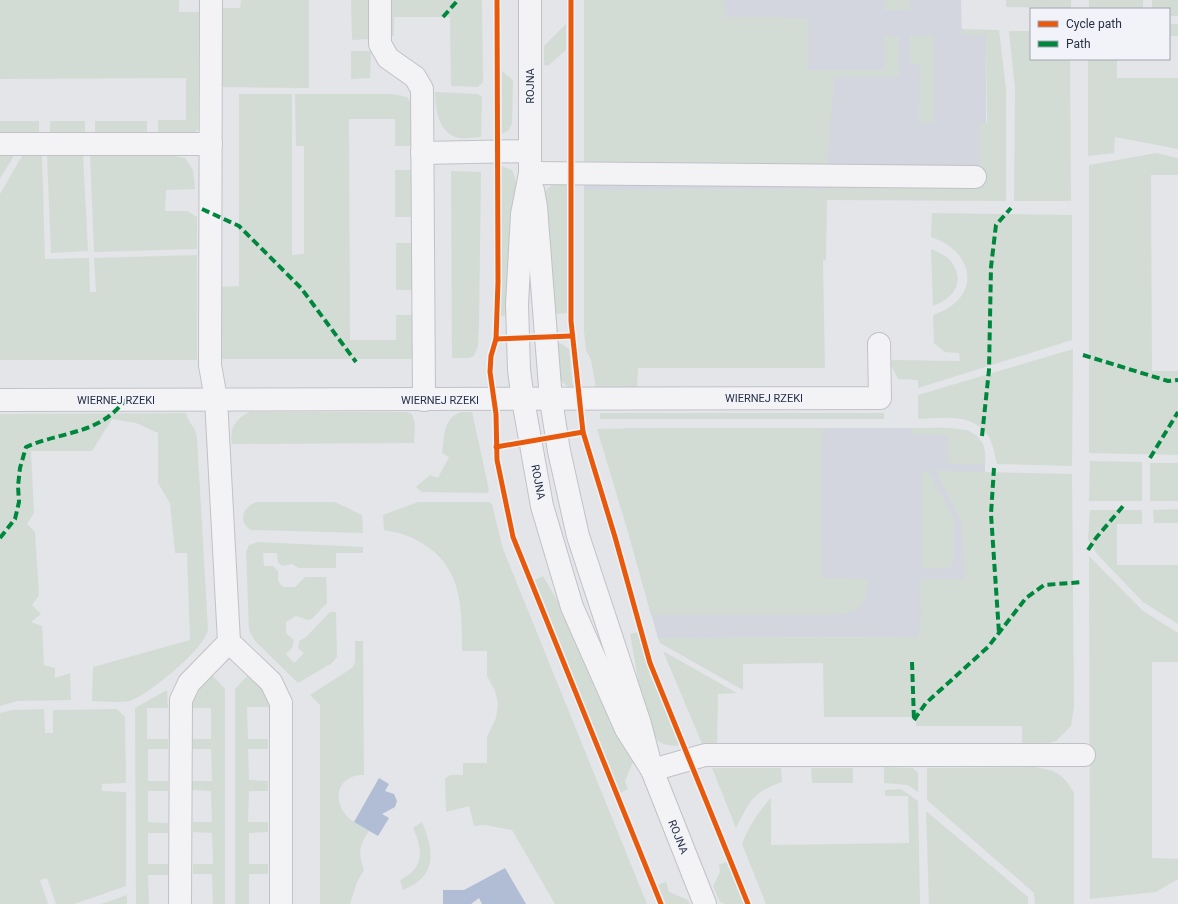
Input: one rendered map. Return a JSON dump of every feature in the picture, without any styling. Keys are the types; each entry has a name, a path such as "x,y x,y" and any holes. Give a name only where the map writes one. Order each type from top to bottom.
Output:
{"street":[{"path":"211,0 210,365 216,399 229,642 271,682 281,703 281,904"},
{"path":"380,0 380,44 388,58 415,77 422,89 424,400"},
{"name":"ROJNA","path":"530,0 530,173 536,207 551,400 559,451 578,536 640,724 652,770 705,904"},
{"path":"0,144 211,144"},
{"path":"422,153 530,151"},
{"path":"530,173 975,177"},
{"name":"ROJNA","path":"530,173 522,214 517,304 519,370 542,506 572,607 626,729 652,770"},
{"name":"WIERNEJ RZEKI","path":"0,400 551,400 880,398 879,344"},
{"path":"180,904 181,700 189,683 229,642"},
{"path":"652,770 705,755 1084,755"}],"shaded area":[{"path":"0,0 179,0 179,12 199,12 198,130 192,134 158,135 158,120 186,120 186,78 0,79"},
{"path":"241,0 309,0 309,88 221,87 219,8 240,8"},
{"path":"351,0 370,0 370,39 352,40"},
{"path":"385,0 482,0 483,82 478,87 451,86 450,17 394,17 394,36 385,36"},
{"path":"584,0 961,0 962,35 986,35 986,189 584,190"},
{"path":"584,0 724,0 725,17 782,17 808,19 808,70 884,70 884,36 899,36 899,77 834,77 827,167 584,169"},
{"path":"884,0 910,0 910,10 884,10"},
{"path":"1006,0 1071,0 1071,8 1006,7"},
{"path":"1089,0 1143,0 1143,8 1089,8"},
{"path":"1152,0 1178,0 1178,16 1170,16 1170,8 1152,8"},
{"path":"566,24 566,50 548,66 544,65 544,46"},
{"path":"1170,24 1178,24 1178,36 1170,36"},
{"path":"962,29 999,30 1006,89 1006,201 827,200 826,260 823,261 825,368 638,368 637,389 596,389 591,360 586,350 584,331 584,190 826,189 827,184 980,183 979,123 987,123 986,35 962,35"},
{"path":"1009,31 1030,31 1030,60 1070,60 1071,201 1014,201 1015,89"},
{"path":"910,36 934,36 934,123 919,123 920,65 911,64"},
{"path":"351,51 371,51 370,78 351,79"},
{"path":"1088,60 1117,60 1117,78 1178,78 1178,149 1115,137 1114,153 1088,156"},
{"path":"502,71 513,80 512,123 509,130 502,134"},
{"path":"435,92 478,94 482,97 481,137 459,138 452,136 447,132 437,113"},
{"path":"239,94 292,94 292,255 304,254 304,146 296,146 295,94 392,94 407,97 414,108 416,146 395,146 395,119 349,119 350,340 396,340 396,315 415,315 415,359 219,359 218,287 239,286"},
{"path":"0,121 39,121 39,135 0,135"},
{"path":"50,121 85,121 85,135 50,135"},
{"path":"95,121 147,121 147,135 95,135"},
{"path":"1156,153 1178,158 1178,175 1151,175 1152,371 1178,371 1178,455 1089,453 1089,165"},
{"path":"0,154 15,154 0,179"},
{"path":"90,154 166,154 185,158 193,170 195,189 166,190 165,211 187,211 197,217 197,249 94,252"},
{"path":"42,155 45,259 89,258 90,292 96,292 94,258 197,255 197,360 0,360 0,194 22,156"},
{"path":"47,155 83,155 88,251 51,253"},
{"path":"501,166 512,170 516,184 510,315 499,316 501,287"},
{"path":"395,170 415,170 415,217 395,217"},
{"path":"451,171 481,172 478,346 474,356 469,358 452,358"},
{"path":"567,182 568,313 552,314 544,192 552,185"},
{"path":"932,213 1072,215 1072,340 918,388 918,380 898,379 891,365 892,360 960,361 959,353 945,352 934,343 933,315 949,308 960,298 966,287 967,276 964,264 957,253 946,244 931,237"},
{"path":"396,243 415,243 415,290 396,290"},
{"path":"931,249 948,258 956,270 958,277 957,284 951,295 933,306"},
{"path":"554,341 569,349 573,388 562,381 559,376"},
{"path":"1073,349 1072,466 997,464 989,437 975,424 957,418 918,419 918,395"},
{"path":"250,412 407,412 412,414 415,424 414,443 232,444 231,438 235,424 241,417"},
{"path":"461,412 472,412 489,490 487,493 422,492 416,487 430,475 438,478 449,457 442,453 444,435 450,419"},
{"path":"186,413 197,438 208,630 205,638 187,659 162,681 138,697 125,702 92,701 93,667 190,640 187,553 175,553 170,503 158,483 158,433 136,423 112,419 92,451 31,451 34,513 27,524 35,532 39,595 32,605 41,614 31,622 42,626 44,665 55,668 55,678 70,673 71,700 17,701 0,706 0,414"},
{"path":"600,413 884,413 884,419 600,419"},
{"path":"823,428 821,455 822,578 869,579 862,605 854,611 838,615 651,615 597,429"},
{"path":"908,428 967,430 977,436 983,444 985,454 985,637 658,638 630,539 622,429"},
{"path":"912,428 953,428 964,430 973,434 980,439 984,448 985,464 948,464 947,435 912,435"},
{"path":"1090,461 1142,462 1142,501 1089,501"},
{"path":"1150,463 1178,463 1178,501 1150,501"},
{"path":"936,471 1072,474 1074,706 1071,726 1056,741 1042,745 1022,745 1022,726 916,726 916,717 824,717 823,663 743,664 743,690 660,643 658,638 918,637 921,619 920,579 965,579 961,522"},
{"path":"921,472 929,472 954,519 953,565 949,568 921,568"},
{"path":"257,502 335,502 362,515 363,533 251,530 244,523 244,514 248,507"},
{"path":"418,502 489,502 492,504 503,549 647,904 555,904 512,830 485,825 474,826 469,806 446,812 445,779 450,775 463,775 463,763 487,763 487,737 496,718 498,704 495,691 487,676 487,651 462,651 459,599 456,584 449,570 440,558 427,546 407,536 384,530 383,515"},
{"path":"1178,509 1178,523 1154,523 1153,510"},
{"path":"1090,510 1142,510 1142,524 1117,524 1117,565 1178,565 1178,624 1143,602 1097,554 1088,539"},
{"path":"258,542 363,547 363,553 336,553 336,568 299,568 292,564 282,566 278,562 277,553 263,553 264,566 273,566 278,571 278,581 283,587 295,587 305,577 326,577 327,603 312,619 308,620 296,616 286,622 286,633 294,640 292,648 286,654 294,663 304,653 298,648 299,641 306,637 330,612 336,612 337,657 332,663 298,683 255,641 249,630 246,552 249,545"},
{"path":"1089,556 1143,611 1178,633 1178,662 1152,662 1152,858 1178,859 1178,879 1156,892 1090,899"},
{"path":"543,576 565,614 633,762 625,781 628,789 620,793 535,580"},
{"path":"638,632 647,662 682,745 674,746 663,744 654,737 650,730 643,704 630,634"},
{"path":"355,641 363,641 364,775 349,778 344,782 340,788 339,801 341,808 348,817 369,831 360,849 364,870 357,882 350,904 320,904 320,705 310,695 352,668 355,662"},
{"path":"663,651 737,693 718,694 717,746 703,746"},
{"path":"212,675 225,689 225,904 213,904 212,874 193,874 193,864 213,864 212,833 193,832 193,822 212,822 211,791 192,790 192,781 212,781 211,749 193,749 193,739 211,739 211,708 192,708 194,698"},
{"path":"248,675 265,693 269,707 247,707 248,739 268,739 268,749 248,749 249,780 268,781 268,791 249,791 248,822 268,822 268,832 249,833 249,864 268,864 268,874 249,874 249,904 235,904 235,689"},
{"path":"167,690 168,708 147,708 147,739 168,739 168,749 148,749 148,781 168,781 168,791 148,791 148,822 168,823 168,833 148,833 148,864 168,864 168,875 148,875 149,904 136,904 135,708"},
{"path":"44,709 45,733 53,733 53,710 117,709 125,717 126,783 102,784 102,791 126,792 126,886 74,904 56,904 47,878 40,880 48,904 0,904 0,713 12,710"},
{"path":"884,767 913,768 918,773 918,792 908,785 884,783"},
{"path":"1034,767 1054,772 1063,777 1074,793 1074,904 1035,904 1034,893 927,800 927,768"},
{"path":"712,768 781,768 782,782 764,790 753,799 736,828"},
{"path":"811,768 853,768 853,783 812,783"},
{"path":"901,789 918,801 920,904 766,904 742,844 754,820 771,798 771,845 909,843 908,796 885,796 885,790"},
{"path":"926,811 1028,897 1028,904 929,904"},
{"path":"422,822 429,843 430,862 428,870 422,878 403,890 400,880 414,870 420,858 419,844 413,828"},
{"path":"728,861 745,904 725,904 720,902 713,886 720,872 719,865"},
{"path":"666,882 669,892 688,900 690,904 666,904 658,885"},
{"path":"127,895 127,904 101,904"}],"water":[{"path":"379,778 389,784 385,791 394,794 397,801 395,807 382,814 389,818 378,836 354,822"},
{"path":"505,868 526,904 482,904 479,898 471,904 443,904 443,890 464,890"}],"marked path":[{"path":"443,17 458,0"},
{"path":"982,436 989,370 991,267 996,225 1011,208"},
{"path":"202,209 239,226 301,288 356,362"},
{"path":"1083,355 1168,381 1178,380"},
{"path":"0,538 15,519 19,502 18,486 20,468 26,447 79,431 99,423 111,415 126,400"},
{"path":"1150,458 1178,412"},
{"path":"994,468 991,514 999,633"},
{"path":"1088,550 1096,538 1124,505"},
{"path":"914,720 926,703 988,647 1026,598 1044,585 1083,582"},
{"path":"912,662 914,720"}],"cycle path":[{"path":"497,0 498,282 496,339 491,356 490,372 496,414 497,460 513,537 661,904"},
{"path":"571,0 571,321 583,432 615,537 650,663 748,904"},
{"path":"496,339 571,336"},
{"path":"496,447 583,432"}]}
